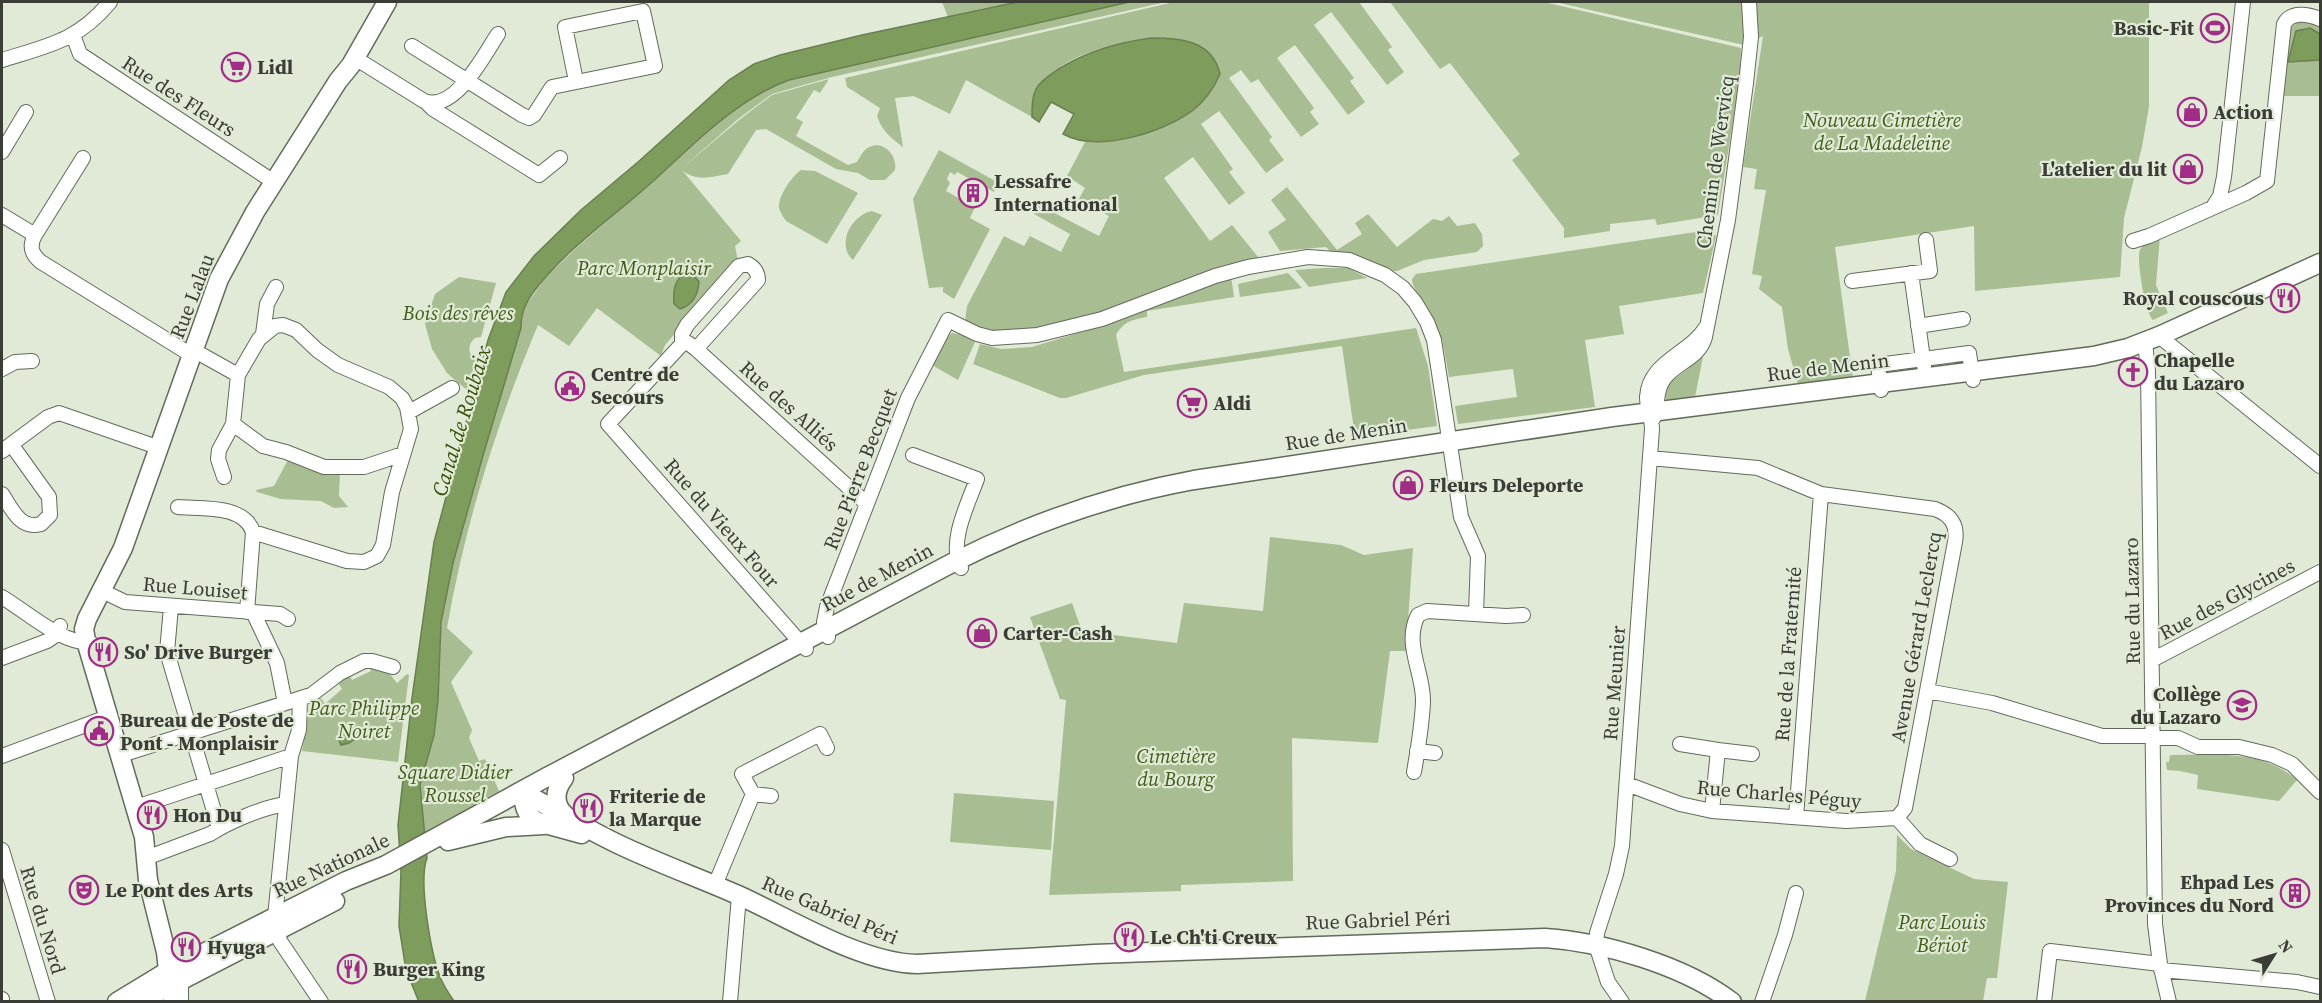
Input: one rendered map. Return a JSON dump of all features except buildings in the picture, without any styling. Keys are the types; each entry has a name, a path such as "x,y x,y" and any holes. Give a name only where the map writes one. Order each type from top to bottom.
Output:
{"main road":[{"name":"Rue Lalau","path":"89,640 103,592 123,548 219,279 255,212 355,58 382,4"},
{"name":"Rue de Menin","path":"2155,344 2320,263"},
{"name":"Rue de Menin","path":"438,841 959,564 1129,503 1162,494 1451,445 1652,415 1972,376 2094,356 2155,344 2320,274"},
{"path":"89,640 149,855 173,981"},
{"name":"Rue de Menin","path":"526,796 564,778 804,646"},
{"path":"564,778 558,785 556,799 562,813 570,819"},
{"name":"Rue Gabriel Péri","path":"619,844 550,826 531,818 526,813 526,796 619,844 739,896 879,951 898,956 1012,957 1522,937 1557,939 1623,952 1692,978 1732,1002"},
{"name":"Rue Gabriel Péri","path":"438,841 506,827 550,826"},
{"name":"Rue Nationale","path":"139,1002 352,878 384,870 438,841"},
{"name":"Rue Nationale","path":"117,1002 173,981"}],"street":[{"path":"2,60 73,35 93,20 110,2"},
{"name":"Chemin de Wervicq","path":"1652,415 1662,382 1700,349 1706,338 1706,327 1730,208 1750,50 1749,2"},
{"path":"2212,207 2220,196 2224,177 2243,2"},
{"path":"411,46 529,118 534,115 550,89 576,81 655,66 643,11 565,27 576,81"},
{"path":"2133,241 2262,186 2267,181 2284,24 2288,19 2297,15 2320,19"},
{"path":"427,103 440,101 468,81 498,34"},
{"name":"Rue des Fleurs","path":"73,35 80,54 274,182"},
{"path":"355,58 539,175 560,158"},
{"path":"2,152 26,112"},
{"path":"83,158 35,235 31,248 34,255 41,262 194,353 238,375"},
{"path":"2,214 35,235"},
{"path":"1852,281 1930,271 1926,240"},
{"name":"Rue Pierre Becquet","path":"827,634 825,613 867,504 908,398 948,320 977,334 992,338 1037,335 1102,319 1198,281 1248,267 1308,257 1349,260 1374,269 1397,283 1415,302 1427,322 1437,354 1451,445"},
{"path":"682,344 682,334 687,325 739,266 748,264 754,267 758,280 696,349"},
{"path":"1911,273 1926,382"},
{"path":"263,334 267,304 276,287"},
{"path":"1918,326 1963,319"},
{"path":"224,477 218,459 219,450 233,424 238,375 263,334 275,326 283,325 292,328 338,365 389,387 402,398 409,412 411,429 388,510 380,553 364,562 347,561 253,532"},
{"name":"Rue des Alliés","path":"682,344 688,344 696,349 867,504"},
{"name":"Rue du Vieux Four","path":"682,344 608,424 804,646"},
{"path":"2155,344 2320,466"},
{"name":"Rue du Lazaro","path":"2155,344 2152,660 2156,931 2160,967 2169,1002"},
{"path":"1881,387 1878,365 1969,353 1972,376"},
{"path":"2,369 15,362 32,361"},
{"path":"409,412 452,388"},
{"path":"2,494 19,519 26,524 41,524 50,515 49,497 6,448 48,417 60,413 160,448"},
{"name":"Rue Meunier","path":"1596,945 1597,933 1620,856 1652,415"},
{"path":"233,424 263,446 286,452 324,467 364,467 403,454"},
{"path":"1451,445 1461,518 1479,561 1476,614"},
{"path":"913,455 976,479 956,541 959,564"},
{"name":"Avenue Gérard Leclercq","path":"1650,458 1758,468 1821,494 1935,509 1948,516 1954,524 1957,531 1905,808 1897,818"},
{"name":"Rue de la Fraternité","path":"1796,817 1821,494"},
{"path":"178,507 235,513 248,522 253,532 250,612 277,663 285,703"},
{"name":"Rue des Glycines","path":"2152,660 2320,572"},
{"name":"Rue Louiset","path":"103,592 125,602 280,614 288,619"},
{"path":"2,597 58,629 89,640"},
{"path":"171,607 167,652 219,828"},
{"path":"1414,772 1423,702 1413,653 1416,618 1420,613 1427,611 1523,615"},
{"path":"2,658 47,641 58,629"},
{"path":"121,754 300,699 319,691 337,675 364,661 393,667"},
{"path":"1927,691 1992,703 2102,736 2178,738 2199,747 2238,747 2272,755 2292,764 2320,792"},
{"path":"300,699 299,730 291,756 275,924 280,941 321,1002"},
{"path":"2,756 110,716"},
{"path":"753,794 742,774 820,734 827,748"},
{"path":"1680,744 1752,754"},
{"path":"1712,811 1718,750"},
{"path":"1417,751 1435,753"},
{"path":"136,807 291,756"},
{"name":"Rue Charles Péguy","path":"1626,784 1680,804 1712,811 1854,821 1897,818"},
{"path":"753,794 771,796"},
{"path":"714,885 753,794"},
{"path":"149,855 210,834 219,828 273,806 286,804"},
{"path":"1897,818 1920,844 1950,859"},
{"name":"Rue du Nord","path":"2,850 48,1002"},
{"path":"1761,1002 1785,935 1796,893"},
{"path":"730,1002 739,896"},
{"path":"1596,945 1608,982 1622,1002"},
{"path":"2044,1002 2050,951 2160,967 2297,982 2320,987"},
{"path":"173,981 181,1002"}],"green space":[{"path":"942,2 1017,2 948,17"},
{"path":"1129,2 1166,2 832,77 772,94 738,119 681,169 772,95 829,79 820,93 814,90 796,118 803,122 796,136 848,165 857,162 870,146 881,146 894,158 895,170 885,180 870,180 858,173 836,169 766,129 756,130 728,174 698,177 682,170 741,241 735,246 738,261 665,345 661,356 597,308 569,346 538,325 509,399 484,474 463,550 447,628 473,652 451,682 472,730 469,738 479,761 485,759 499,791 484,799 485,804 425,836 420,784 434,735 438,700 441,622 453,563 521,328 521,312 546,277 735,109 757,94 789,80"},
{"path":"1174,2 1359,2 1392,47 1388,50 1404,72 1387,85 1331,12 1314,25 1354,78 1350,81 1365,102 1348,115 1295,45 1277,58 1314,108 1310,112 1319,124 1301,137 1258,79 1251,83 1241,70 1229,78 1272,137 1269,140 1284,160 1266,173 1219,111 1201,124 1233,169 1229,172 1245,193 1229,205 1193,157 1164,178 1210,241 1232,225 1259,258 1218,267 1059,326 1015,332 992,331 965,322 967,306 1004,236 1024,246 1030,236 1061,252 1070,234 1034,214 1039,205 1099,236 1109,216 1079,199 1085,188 1067,176 1085,142 1115,139 1202,101 1215,84 1164,38 1128,42 1090,52 1056,70 1043,83 1034,98 1032,117 966,80 950,114 914,96 895,98 903,147 881,126 877,116 880,108 847,87 845,78"},
{"path":"1390,2 1544,2 1741,48 1740,77 1718,215 1657,225 1655,219 1610,224 1610,231 1564,238 1564,228 1512,160 1520,154 1450,63 1440,69"},
{"name":"Nouveau Cimetière de La Madeleine","path":"1555,2 2149,2 2149,106 2142,147 2124,218 2120,277 1975,291 1974,226 1835,247 1853,379 1805,386 1798,384 1788,349 1782,307 1759,289 1762,276 1752,274 1766,190 1754,189 1757,169 1743,167 1763,36 1744,45"},
{"path":"2301,20 2318,23 2320,26 2320,96 2283,96 2288,30"},
{"path":"939,150 999,183 994,192 957,172 955,175 950,172 947,179 950,183 946,191 975,207 970,218 990,229 954,299 943,292 943,287 929,288 913,199"},
{"path":"801,170 815,171 858,193 827,244 786,221 779,210 783,192"},
{"path":"1287,187 1337,250 1362,234 1355,223 1368,214 1397,247 1433,219 1442,221 1449,216 1457,226 1475,223 1482,234 1483,246 1477,252 1424,260 1397,271 1391,271 1365,258 1330,251 1326,247 1280,251 1268,232 1286,220 1271,200"},
{"path":"872,211 882,215 853,260 846,247 848,231 858,218"},
{"path":"1709,230 1716,236 1703,293 1619,306 1624,334 1585,340 1595,407 1458,424 1455,406 1517,397 1513,369 1449,377 1442,339 1413,285 1412,279 1416,274"},
{"path":"2160,236 2156,285 2168,313 2153,320 2144,297 2139,255 2144,245"},
{"path":"1348,268 1367,278 1309,287 1295,270"},
{"path":"1288,273 1302,288 1240,297 1238,284"},
{"path":"1231,276 1234,297 1147,311 1147,317 1125,324 1116,335 1124,372 1416,328 1428,366 1437,426 1355,437 1342,346 1144,375 1066,398 1060,398 973,364 980,344 1001,349 1032,347 1114,322 1195,287"},
{"name":"Bois des rêves","path":"459,277 496,283 481,337 475,338 470,346 471,355 475,360 468,391 447,373 432,349 425,324 435,294"},
{"path":"952,333 963,335 975,342 958,380 932,365 948,336"},
{"path":"1703,357 1695,397 1669,402 1666,399 1665,388 1668,384"},
{"path":"290,456 340,470 339,496 348,507 334,508 321,501 281,499 257,492 256,490 274,486"},
{"name":"Cimetière du Bourg","path":"1270,537 1341,545 1364,555 1413,548 1406,651 1390,651 1378,743 1292,738 1293,881 1181,885 1181,891 1049,895 1066,700 1060,699 1030,617 1072,603 1082,631 1177,643 1184,603 1263,611"},
{"name":"Parc Philippe Noiret","path":"369,665 389,673 397,683 407,674 409,675 398,762 302,751 309,708 321,698 325,704 342,689 338,683 349,674 352,680 371,671"},
{"path":"2170,755 2220,755 2253,758 2283,770 2297,780 2279,801 2197,789 2198,775 2167,770 2166,762 2169,762"},
{"path":"954,793 1054,801 1051,850 950,842"},
{"name":"Parc Louis Bériot","path":"1897,835 1911,849 1974,879 2008,882 1997,978 1987,978 1983,1001 1865,1001 1896,871"}],"shaded area":[{"path":"1018,2 1129,2 789,80 768,89 749,100 712,128 584,239 556,265 529,298 453,563 441,622 438,700 434,735 420,785 427,858 424,883 427,917 440,977 454,1001 419,1002 406,970 399,926 401,871 398,825 412,698 434,542 488,340 506,292 534,256 581,210 729,80 754,64 780,55 862,35"},
{"path":"2310,28 2320,34 2320,60 2288,62 2296,31"},
{"path":"1151,38 1193,43 1210,54 1216,63 1220,74 1218,79 1205,99 1192,111 1164,127 1147,133 1111,141 1093,142 1063,134 1074,114 1051,102 1039,122 1032,117 1036,89 1057,70 1102,49"},
{"path":"687,271 693,274 699,282 696,295 691,302 680,309 674,304 674,290 679,278"},
{"path":"356,727 360,729 361,735 341,745 338,738"}],"place":[{"name":"Basic-Fit","path":"2215,28"},
{"name":"Lidl","path":"236,67"},
{"name":"Action","path":"2192,112"},
{"name":"L'atelier du lit","path":"2188,169"},
{"name":"Lessafre International","path":"973,193"},
{"name":"Royal couscous","path":"2285,298"},
{"name":"Chapelle du Lazaro","path":"2133,372"},
{"name":"Centre de Secours","path":"570,386"},
{"name":"Aldi","path":"1192,403"},
{"name":"Fleurs Deleporte","path":"1408,485"},
{"name":"Carter-Cash","path":"982,633"},
{"name":"So' Drive Burger","path":"103,652"},
{"name":"Collège du Lazaro","path":"2242,705"},
{"name":"Bureau de Poste de Pont - Monplaisir","path":"99,731"},
{"name":"Friterie de la Marque","path":"588,808"},
{"name":"Hon Du","path":"152,815"},
{"name":"Le Pont des Arts","path":"84,890"},
{"name":"Ehpad Les Provinces du Nord","path":"2295,893"},
{"name":"Le Ch'ti Creux","path":"1129,937"},
{"name":"Hyuga","path":"186,947"},
{"name":"Burger King","path":"352,969"}],"park label":[{"name":"Parc Monplaisir","path":"644,268"},
{"name":"Square Didier Roussel","path":"455,784"}],"water label":[{"name":"Canal de Roubaix","path":"461,421"}]}
